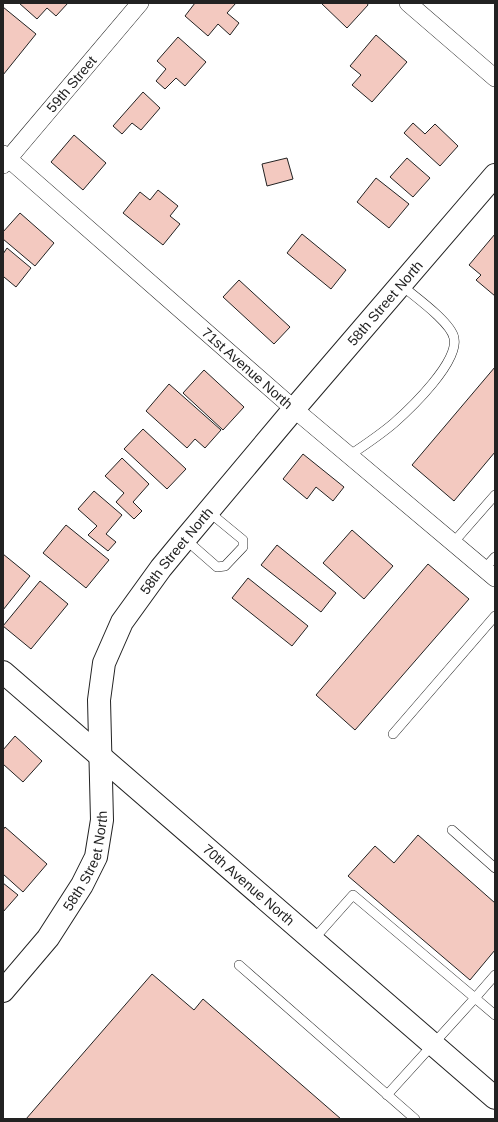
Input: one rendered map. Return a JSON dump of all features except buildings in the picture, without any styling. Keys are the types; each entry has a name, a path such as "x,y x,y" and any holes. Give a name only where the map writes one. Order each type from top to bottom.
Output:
{"street":[{"name":"59th Street","path":"5,159 140,3"},
{"path":"408,3 495,78"},
{"name":"71st Avenue North","path":"5,159 294,408 454,543 491,568"},
{"name":"58th Street North","path":"3,991 48,938 82,885 96,857 102,820 99,700 104,663 122,622 161,568 294,408 495,175"},
{"name":"70th Avenue North","path":"3,672 495,1098"}],"lane":[{"path":"350,455 393,424 415,403 441,374 454,347 454,338 450,329 441,318 400,285"},
{"path":"454,543 495,495"},
{"path":"185,539 217,567 226,566 243,547 243,540 208,512"},
{"path":"393,734 495,616"},
{"path":"452,830 495,868"},
{"path":"313,940 353,895 495,1015"},
{"path":"239,965 415,1119"},
{"path":"387,1095 495,975"}]}
